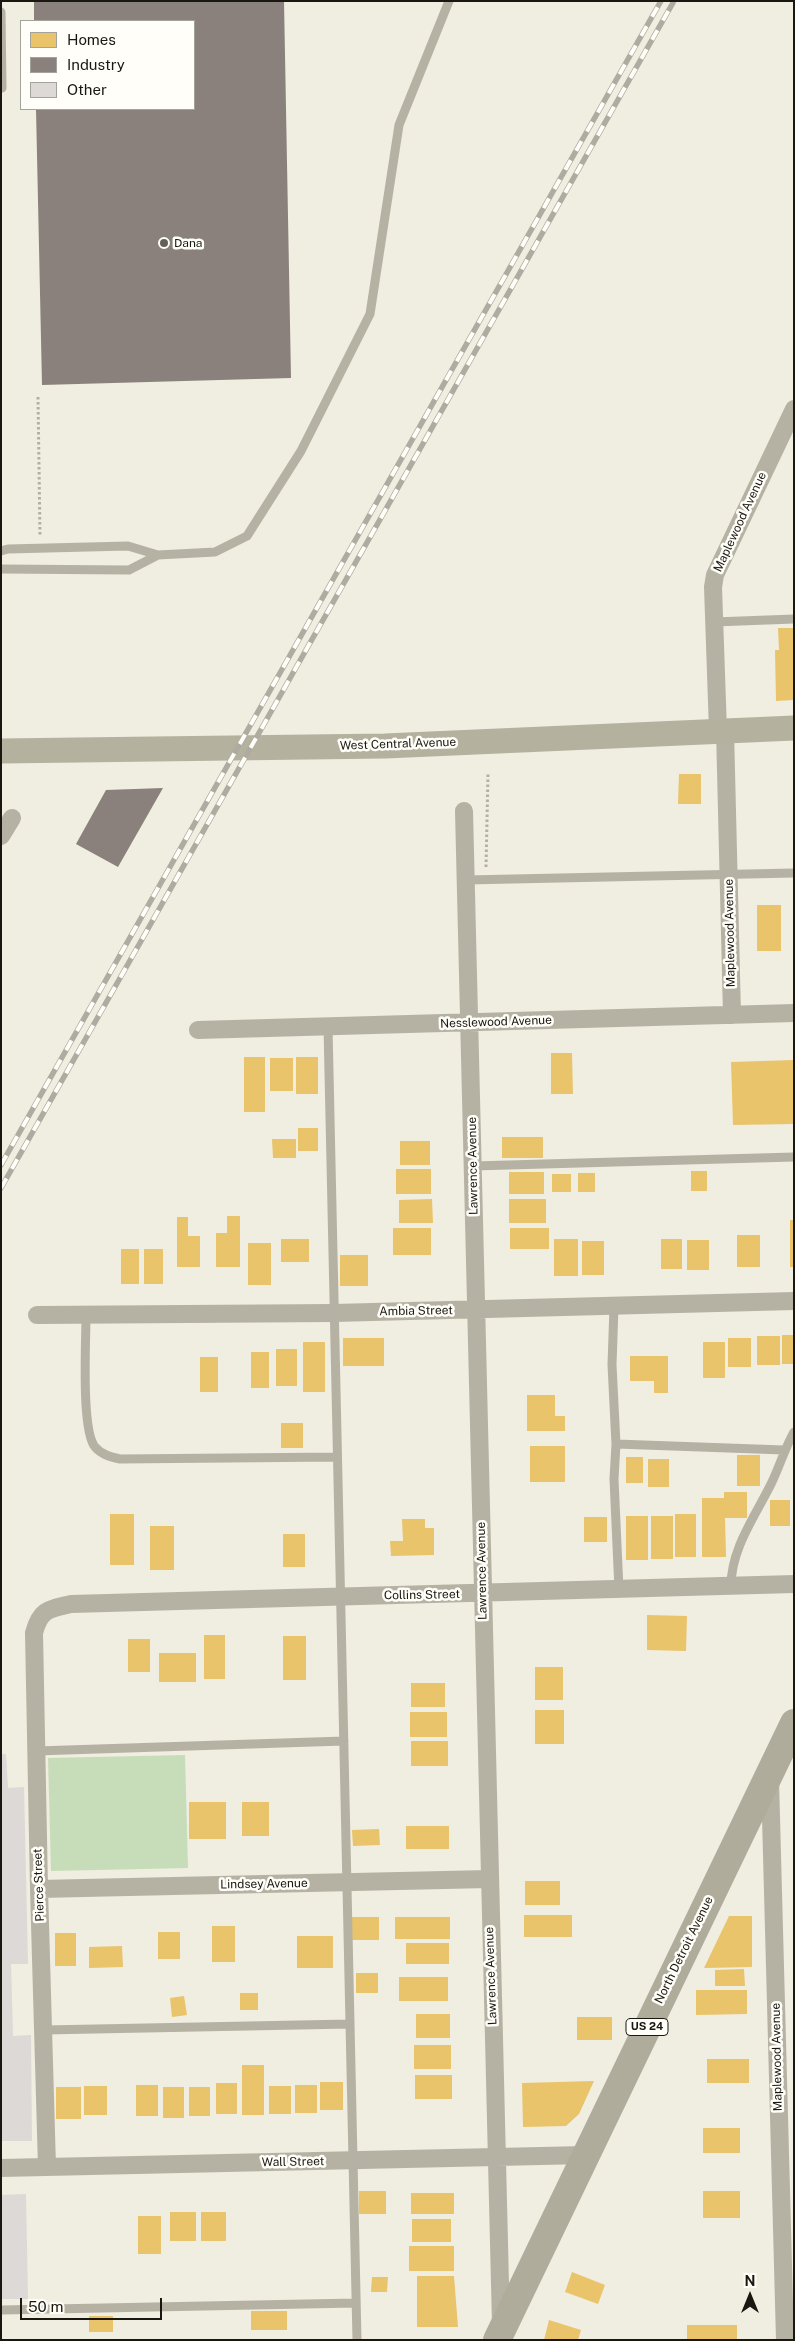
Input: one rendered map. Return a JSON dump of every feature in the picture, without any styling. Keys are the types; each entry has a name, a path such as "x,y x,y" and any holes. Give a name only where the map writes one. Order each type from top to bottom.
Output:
{"main road":[{"name":"West Central Avenue","path":"1,751 385,746 794,728"},
{"name":"North Detroit Avenue","path":"499,2336 794,1723"}],"street":[{"name":"Maplewood Avenue","path":"732,1015 722,731 713,587 720,561 794,409"},
{"name":"Lawrence Avenue","path":"464,811 499,2336"},
{"path":"1,836 12,818"},
{"name":"Nesslewood Avenue","path":"198,1030 794,1013"},
{"name":"Ambia Street","path":"37,1315 334,1313 794,1302"},
{"name":"Collins Street","path":"50,1609 70,1604 794,1584"},
{"name":"Pierce Street","path":"47,2167 34,1634 38,1618 50,1609"},
{"name":"Maplewood Avenue","path":"769,1774 785,2340"},
{"name":"Lindsey Avenue","path":"39,1889 489,1879"},
{"name":"Wall Street","path":"1,2168 586,2154"}],"lane":[{"path":"1,551 128,546 158,555 216,552 247,536 301,451 370,314 399,125 449,1"},
{"path":"1,12 2,88"},
{"path":"1,569 129,570 158,555"},
{"path":"714,622 794,619"},
{"path":"466,880 794,873"},
{"path":"328,1027 357,2340"},
{"path":"473,1166 794,1157"},
{"path":"614,1307 612,1365 616,1444 614,1479 619,1590"},
{"path":"86,1315 87,1418 95,1447 105,1455 120,1459 338,1457"},
{"path":"731,1586 731,1576 738,1550 773,1480 784,1450 794,1432"},
{"path":"616,1444 784,1450"},
{"path":"36,1751 344,1741"},
{"path":"44,2030 350,2024"},
{"path":"1,2310 356,2303"}],"path":[{"path":"38,397 40,548"},
{"path":"481,870 487,866 488,774"}],"green space":[{"path":"185,1755 188,1868 51,1871 48,1758"}],"building: Homes":[{"path":"778,628 794,628 794,700 776,701 775,650 779,650"},
{"path":"679,774 701,774 701,804 678,804"},
{"path":"757,905 781,905 781,951 757,951"},
{"path":"551,1053 572,1053 573,1094 551,1094"},
{"path":"244,1057 265,1057 265,1112 244,1112"},
{"path":"296,1057 318,1057 318,1094 296,1094"},
{"path":"270,1058 293,1058 293,1091 270,1091"},
{"path":"794,1060 794,1124 733,1125 731,1062"},
{"path":"298,1128 318,1128 318,1151 298,1151"},
{"path":"502,1137 543,1137 543,1158 502,1158"},
{"path":"272,1139 296,1139 296,1158 273,1158"},
{"path":"400,1141 430,1141 430,1165 400,1165"},
{"path":"396,1169 431,1169 431,1194 396,1194"},
{"path":"691,1171 707,1171 707,1191 691,1191"},
{"path":"509,1172 544,1172 544,1194 509,1194"},
{"path":"578,1173 595,1173 595,1192 578,1192"},
{"path":"552,1174 571,1174 571,1192 552,1192"},
{"path":"432,1199 433,1223 399,1223 399,1200"},
{"path":"509,1199 546,1199 546,1223 509,1223"},
{"path":"227,1216 240,1216 240,1267 216,1267 216,1233 227,1233"},
{"path":"177,1217 188,1217 188,1236 200,1236 200,1267 177,1267"},
{"path":"790,1220 794,1220 794,1267 790,1267"},
{"path":"393,1228 431,1228 431,1255 393,1255"},
{"path":"510,1228 549,1228 549,1249 510,1249"},
{"path":"737,1235 760,1235 760,1267 737,1267"},
{"path":"281,1239 309,1239 309,1262 281,1262"},
{"path":"554,1239 578,1239 578,1276 554,1276"},
{"path":"661,1239 682,1239 682,1269 661,1269"},
{"path":"687,1240 709,1240 709,1270 687,1270"},
{"path":"582,1241 604,1241 604,1275 582,1275"},
{"path":"248,1243 271,1243 271,1285 248,1285"},
{"path":"121,1249 139,1249 139,1284 121,1284"},
{"path":"144,1249 163,1249 163,1284 144,1284"},
{"path":"340,1255 368,1255 368,1286 340,1286"},
{"path":"782,1335 794,1335 794,1364 782,1364"},
{"path":"757,1336 780,1336 780,1365 757,1365"},
{"path":"343,1338 384,1338 384,1366 343,1366"},
{"path":"728,1338 751,1338 751,1367 728,1367"},
{"path":"303,1342 325,1342 325,1392 303,1392"},
{"path":"703,1342 725,1342 725,1378 703,1378"},
{"path":"276,1349 297,1349 297,1386 276,1386"},
{"path":"251,1352 269,1352 269,1388 251,1388"},
{"path":"630,1356 668,1356 668,1393 654,1393 654,1381 630,1381"},
{"path":"200,1357 218,1357 218,1392 200,1392"},
{"path":"527,1395 555,1395 555,1416 565,1416 565,1431 527,1431"},
{"path":"281,1423 303,1423 303,1448 281,1448"},
{"path":"530,1446 565,1446 565,1482 530,1482"},
{"path":"737,1455 760,1455 760,1486 737,1486"},
{"path":"626,1457 643,1457 643,1483 626,1483"},
{"path":"648,1459 669,1459 669,1487 648,1487"},
{"path":"724,1492 747,1492 747,1518 725,1518 726,1557 702,1557 702,1498 724,1498"},
{"path":"770,1500 790,1500 790,1526 770,1526"},
{"path":"110,1514 134,1514 134,1565 110,1565"},
{"path":"675,1514 696,1514 696,1557 675,1557"},
{"path":"626,1516 648,1516 648,1560 626,1560"},
{"path":"651,1516 673,1516 673,1559 651,1559"},
{"path":"584,1517 607,1517 607,1542 584,1542"},
{"path":"402,1519 425,1519 425,1528 434,1528 434,1555 391,1556 390,1541 403,1541"},
{"path":"150,1526 174,1526 174,1570 150,1570"},
{"path":"283,1534 305,1534 305,1567 283,1567"},
{"path":"647,1615 687,1616 686,1651 647,1650"},
{"path":"204,1635 225,1635 225,1679 204,1679"},
{"path":"283,1636 306,1636 306,1680 283,1680"},
{"path":"128,1639 150,1639 150,1672 128,1672"},
{"path":"159,1653 196,1653 196,1682 159,1682"},
{"path":"535,1667 563,1667 563,1700 535,1700"},
{"path":"411,1683 445,1683 445,1707 411,1707"},
{"path":"535,1710 564,1710 564,1744 535,1744"},
{"path":"410,1712 447,1712 447,1737 410,1737"},
{"path":"411,1741 448,1741 448,1766 411,1766"},
{"path":"189,1802 226,1802 226,1839 189,1839"},
{"path":"242,1802 269,1802 269,1836 242,1836"},
{"path":"406,1826 449,1826 449,1849 406,1849"},
{"path":"379,1829 380,1845 353,1846 352,1830"},
{"path":"525,1881 560,1881 560,1905 525,1905"},
{"path":"524,1915 572,1915 572,1937 524,1937"},
{"path":"729,1916 752,1916 752,1967 704,1968"},
{"path":"352,1917 379,1917 379,1940 352,1940"},
{"path":"395,1917 450,1917 450,1939 395,1939"},
{"path":"212,1926 235,1926 235,1962 212,1962"},
{"path":"158,1932 180,1932 180,1959 158,1959"},
{"path":"55,1933 76,1933 76,1966 55,1966"},
{"path":"297,1936 333,1936 333,1968 297,1968"},
{"path":"406,1943 449,1943 449,1964 406,1964"},
{"path":"122,1946 123,1967 89,1968 89,1947"},
{"path":"744,1969 745,1986 715,1986 715,1970"},
{"path":"356,1973 378,1973 378,1993 356,1993"},
{"path":"399,1977 448,1977 448,2001 399,2001"},
{"path":"696,1990 747,1990 747,2014 696,2015"},
{"path":"240,1993 258,1993 258,2010 240,2010"},
{"path":"184,1996 187,2015 172,2017 170,1998"},
{"path":"416,2014 450,2014 450,2038 416,2038"},
{"path":"577,2017 612,2017 612,2040 577,2040"},
{"path":"414,2045 451,2045 451,2069 414,2069"},
{"path":"707,2059 749,2059 749,2083 707,2083"},
{"path":"242,2065 264,2065 264,2115 242,2115"},
{"path":"415,2075 452,2075 452,2099 415,2099"},
{"path":"594,2081 579,2114 566,2126 523,2127 522,2083"},
{"path":"320,2082 343,2082 343,2110 320,2110"},
{"path":"216,2083 237,2083 237,2114 216,2114"},
{"path":"136,2085 158,2085 158,2116 136,2116"},
{"path":"295,2085 317,2085 317,2113 295,2113"},
{"path":"84,2086 107,2086 107,2115 84,2115"},
{"path":"269,2086 291,2086 291,2114 269,2114"},
{"path":"56,2087 81,2087 81,2119 56,2119"},
{"path":"163,2087 184,2087 184,2118 163,2118"},
{"path":"189,2087 210,2087 210,2116 189,2116"},
{"path":"703,2128 740,2128 740,2153 703,2153"},
{"path":"359,2191 386,2191 386,2214 359,2214"},
{"path":"703,2191 740,2191 740,2218 703,2218"},
{"path":"411,2193 454,2193 454,2214 411,2214"},
{"path":"170,2212 196,2212 196,2241 170,2241"},
{"path":"201,2212 226,2212 226,2241 201,2241"},
{"path":"138,2216 161,2216 161,2254 138,2254"},
{"path":"412,2219 451,2219 451,2242 412,2242"},
{"path":"409,2246 454,2246 454,2271 409,2271"},
{"path":"572,2272 605,2285 598,2304 565,2292"},
{"path":"417,2276 454,2276 458,2327 417,2327"},
{"path":"372,2277 388,2277 387,2292 371,2292"},
{"path":"251,2311 287,2311 287,2330 251,2330"},
{"path":"89,2316 113,2316 113,2332 89,2332"},
{"path":"549,2320 581,2330 578,2340 544,2340"},
{"path":"687,2325 737,2325 737,2340 687,2340"}],"building: Industry":[{"name":"Dana","path":"34,1 284,1 291,378 42,385 36,110 195,110 195,20 34,20"},
{"path":"163,788 118,867 76,844 106,790"}],"building: Other":[{"path":"1,1754 6,1754 8,1788 24,1787 28,1964 11,1964 13,2036 31,2035 32,2141 1,2141"},
{"path":"26,2194 28,2299 1,2299 1,2195"}],"railway":[{"path":"1,1165 661,1"},
{"path":"1,1188 674,1"}],"place":[{"name":"Dana","path":"164,243"}]}
